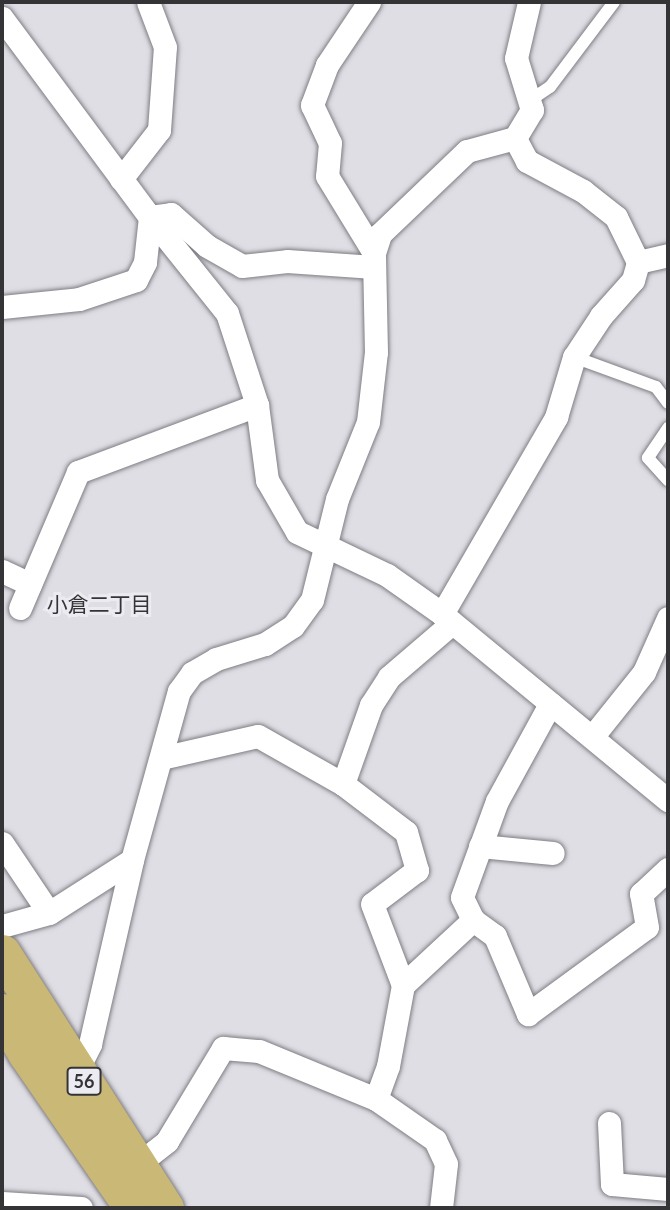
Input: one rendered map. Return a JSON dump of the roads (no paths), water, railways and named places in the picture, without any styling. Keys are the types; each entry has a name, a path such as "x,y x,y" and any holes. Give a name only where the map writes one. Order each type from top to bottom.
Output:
{"main road":[{"name":"56","path":"2,953 166,1208"},
{"name":"56","path":"2,1012 26,1053 133,1208"}],"street":[{"path":"121,179 159,130 165,47 148,2"},
{"path":"369,2 327,65 312,105 330,142 327,176 374,260"},
{"path":"81,1132 70,1087 76,1068 90,1044 132,860 179,691 192,673 216,659 265,644 293,626 312,600 337,499 368,422 376,352 374,260 380,234 467,151 515,138 531,110 516,58 529,2"},
{"path":"2,18 121,179 226,313 257,405 267,480 297,532 387,575 447,619 668,800"},
{"path":"343,784 371,705 389,677 447,619 556,417 574,358 601,316 633,279 638,262 616,217 583,191 527,161 515,138"},
{"path":"150,217 170,214 207,246 242,267 287,261 374,260"},
{"path":"2,307 79,299 136,280 145,262 150,217"},
{"path":"638,262 668,256"},
{"path":"20,608 78,472 257,405"},
{"path":"2,571 30,584"},
{"path":"592,737 644,672 668,618"},
{"path":"550,704 497,801 462,897 473,920 495,936 528,1014 647,927 641,894 668,869"},
{"path":"160,758 258,736 343,784 406,832 416,870 372,904 404,985 388,1066 376,1099"},
{"path":"2,844 49,913"},
{"path":"480,846 552,853"},
{"path":"2,926 49,913 132,860"},
{"path":"404,985 473,920"},
{"path":"142,1208 136,1180 138,1164 167,1141 223,1048 259,1051 376,1099 435,1140 446,1164 441,1208"},
{"path":"609,1122 612,1184 668,1189"},
{"path":"2,1203 81,1208"}],"lane":[{"path":"528,101 550,86 614,2"},
{"path":"574,358 656,387 668,403"},
{"path":"668,428 648,458 668,480"}],"district":[{"name":"小倉二丁目","path":"99,604"}]}
